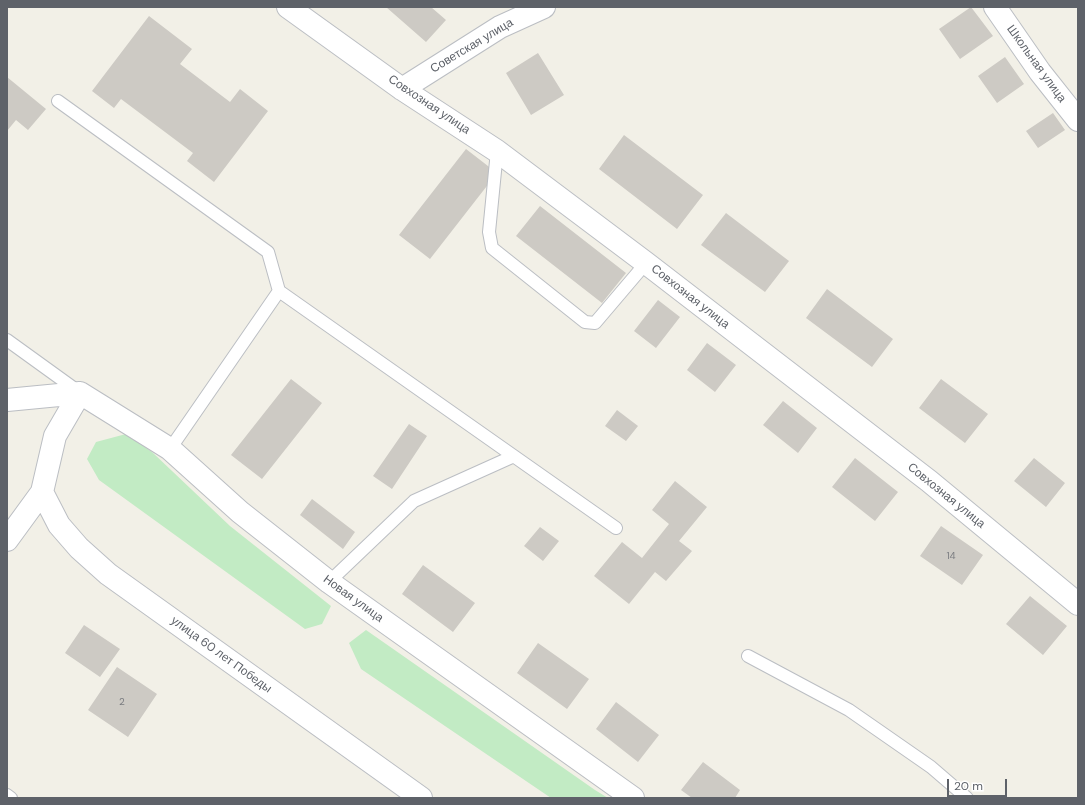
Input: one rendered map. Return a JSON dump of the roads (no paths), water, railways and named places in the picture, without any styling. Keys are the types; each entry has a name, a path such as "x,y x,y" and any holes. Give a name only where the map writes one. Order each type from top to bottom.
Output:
{"street":[{"name":"Совхозная улица","path":"288,7 402,88 497,151 646,263 929,481 1078,604"},
{"name":"Советская улица","path":"402,88 500,27 544,7"},
{"name":"Школьная улица","path":"995,7 1040,72 1078,120"},
{"name":"Новая улица","path":"80,393 170,449 240,512 329,582 633,798"},
{"path":"7,400 80,393"},
{"path":"7,540 42,492 55,436 80,393"},
{"name":"улица 60 лет Победы","path":"42,492 59,524 79,548 108,574 421,798"}],"lane":[{"path":"58,101 268,252 278,292 616,528"},
{"path":"497,151 489,232 492,248 585,322 595,323 646,263"},
{"path":"170,449 278,292"},
{"path":"7,340 80,393"},
{"path":"329,582 414,501 514,456"},
{"path":"748,656 849,710 931,767 967,798"},
{"path":"7,795 11,798"}]}
